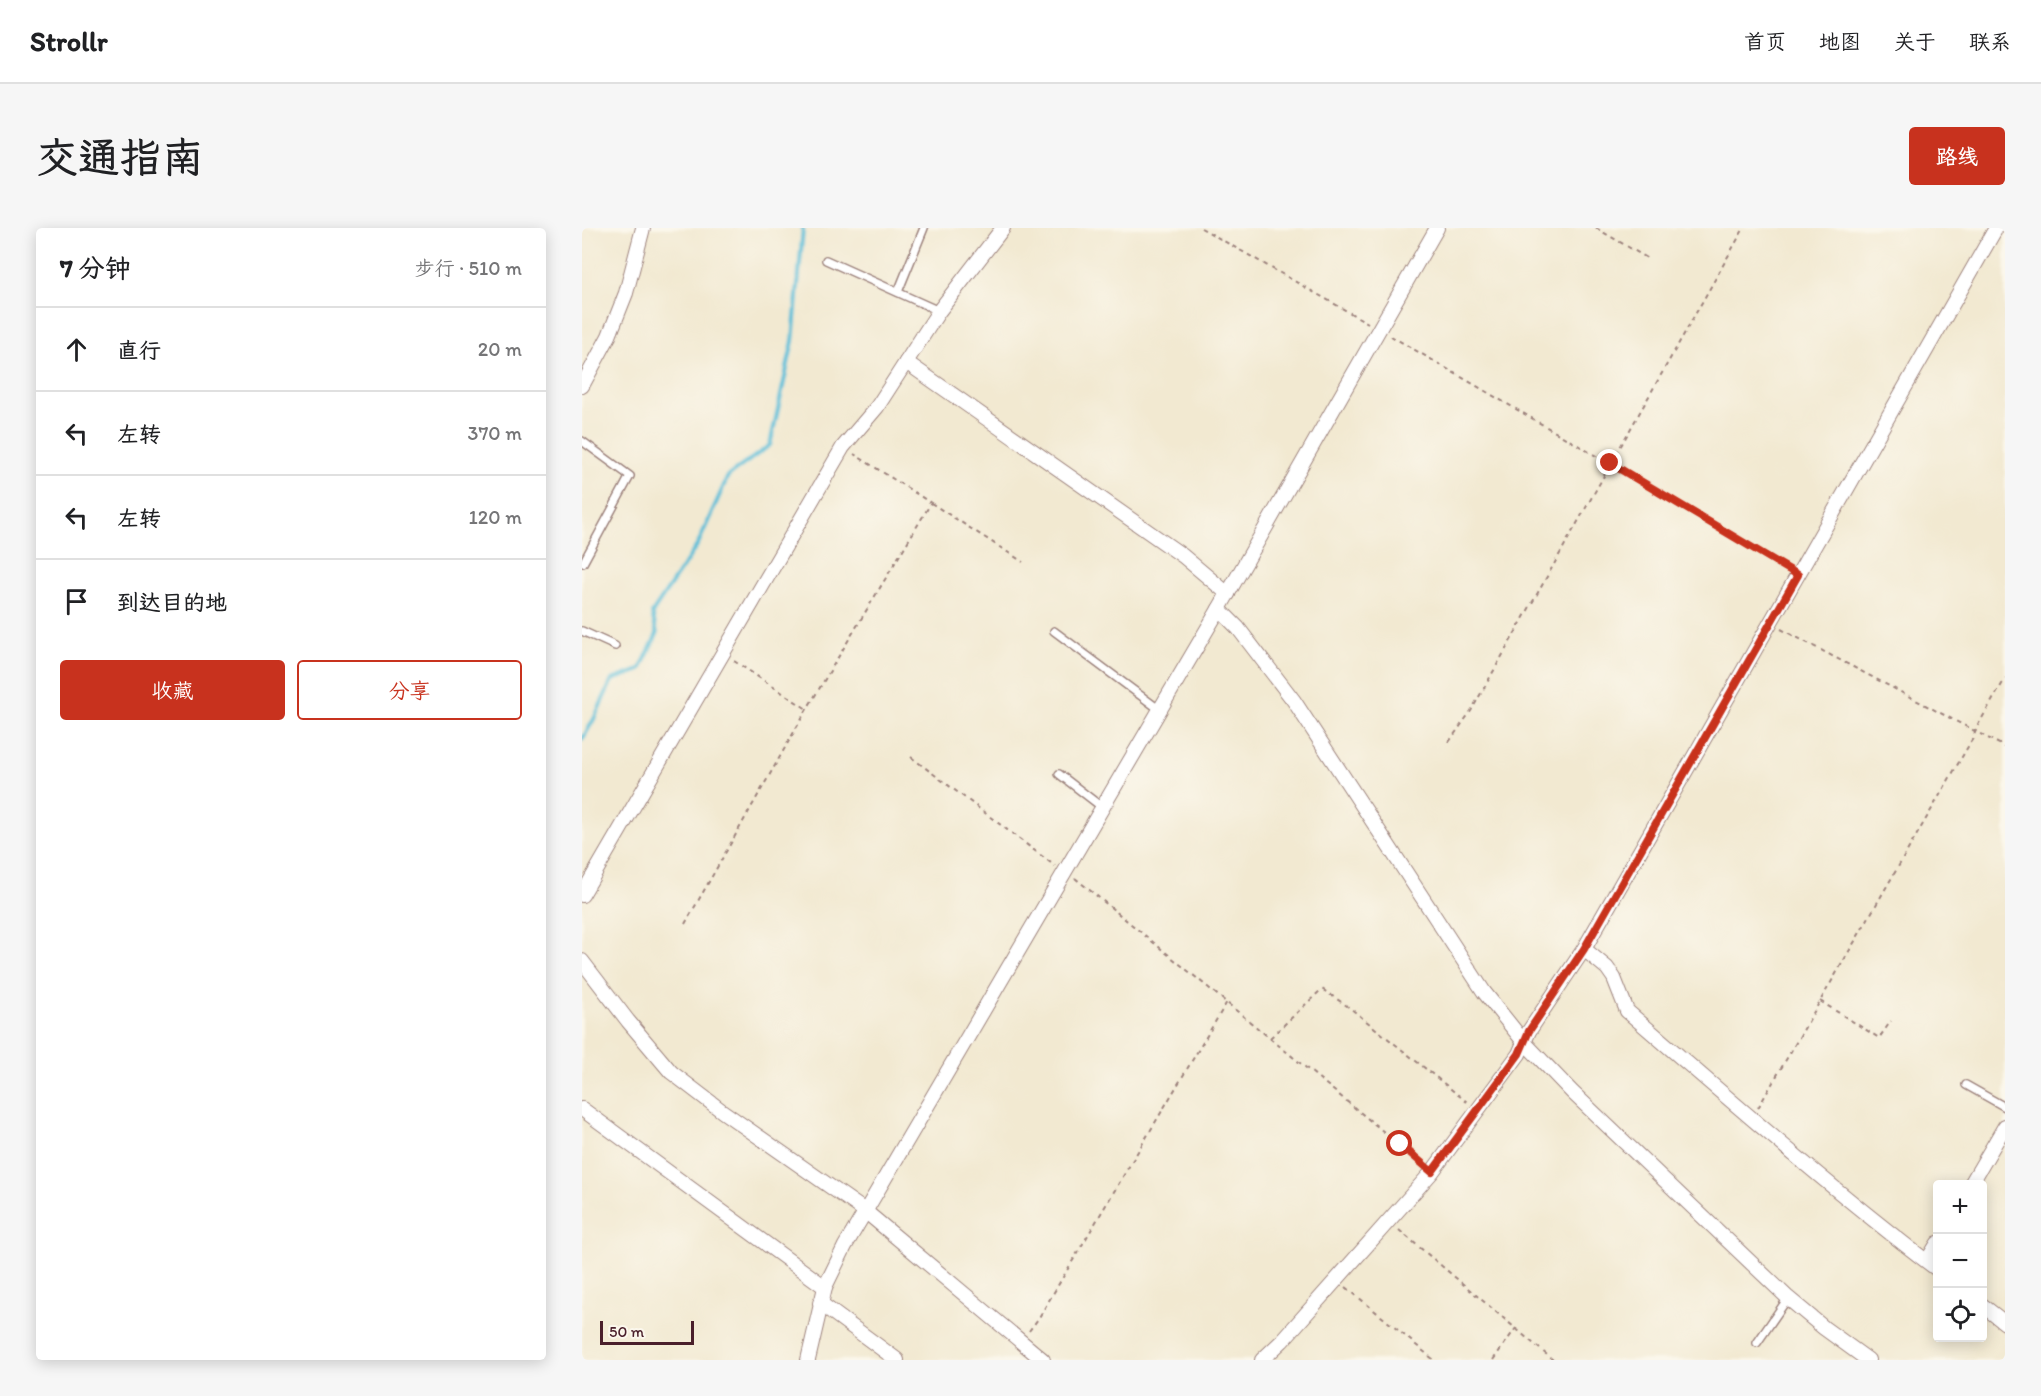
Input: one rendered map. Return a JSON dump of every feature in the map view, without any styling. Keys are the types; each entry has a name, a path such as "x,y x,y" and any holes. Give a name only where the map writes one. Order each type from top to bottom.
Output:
{"street":[{"path":"582,386 609,336 626,293 643,228"},
{"path":"582,895 843,447 877,407 939,311 1003,228"},
{"path":"808,1360 825,1287 844,1246 1161,710 1437,228"},
{"path":"1262,1360 1282,1341 1432,1172 1519,1054 1529,1031 1580,954 1996,228"},
{"path":"906,362 1183,556 1228,594"},
{"path":"1219,609 1238,628 1294,701 1484,992 1524,1042 1572,1092 1788,1298 1868,1360"},
{"path":"1580,954 1607,968 1614,978 1627,1011 1875,1222 1932,1266"},
{"path":"582,961 671,1072 722,1112 863,1214 1043,1360"},
{"path":"582,1109 825,1287"},
{"path":"1974,1180 2005,1126"},
{"path":"820,1303 897,1360"},
{"path":"1987,1308 2005,1323"}],"lane":[{"path":"898,292 924,228"},
{"path":"826,260 939,311"},
{"path":"582,441 630,476 583,563"},
{"path":"582,631 615,646"},
{"path":"1054,631 1161,710"},
{"path":"1059,774 1103,808"},
{"path":"1966,1085 2005,1107"},
{"path":"1757,1343 1788,1298"}],"path":[{"path":"1201,228 1380,329 1798,575"},
{"path":"1596,228 1647,258"},
{"path":"1449,742 1471,711 1744,228"},
{"path":"843,447 1023,562"},
{"path":"685,924 807,709 931,503"},
{"path":"1771,623 2005,747"},
{"path":"723,654 807,709"},
{"path":"1752,1119 2005,679"},
{"path":"911,757 1065,873 1075,877 1432,1172"},
{"path":"1270,1038 1322,989 1350,1008 1477,1111"},
{"path":"1820,1001 1880,1038 1891,1021"},
{"path":"1021,1341 1038,1319 1227,1002"},
{"path":"1388,1221 1553,1360"},
{"path":"1337,1280 1434,1360"},
{"path":"1493,1360 1516,1328"}],"waterway":[{"path":"582,740 612,680 640,670 657,634 652,613 698,544 728,476 770,445 793,341 803,228"}],"route":[{"path":"1400,1144 1432,1172 1519,1054 1529,1031 1584,949 1798,575 1610,463"}]}
